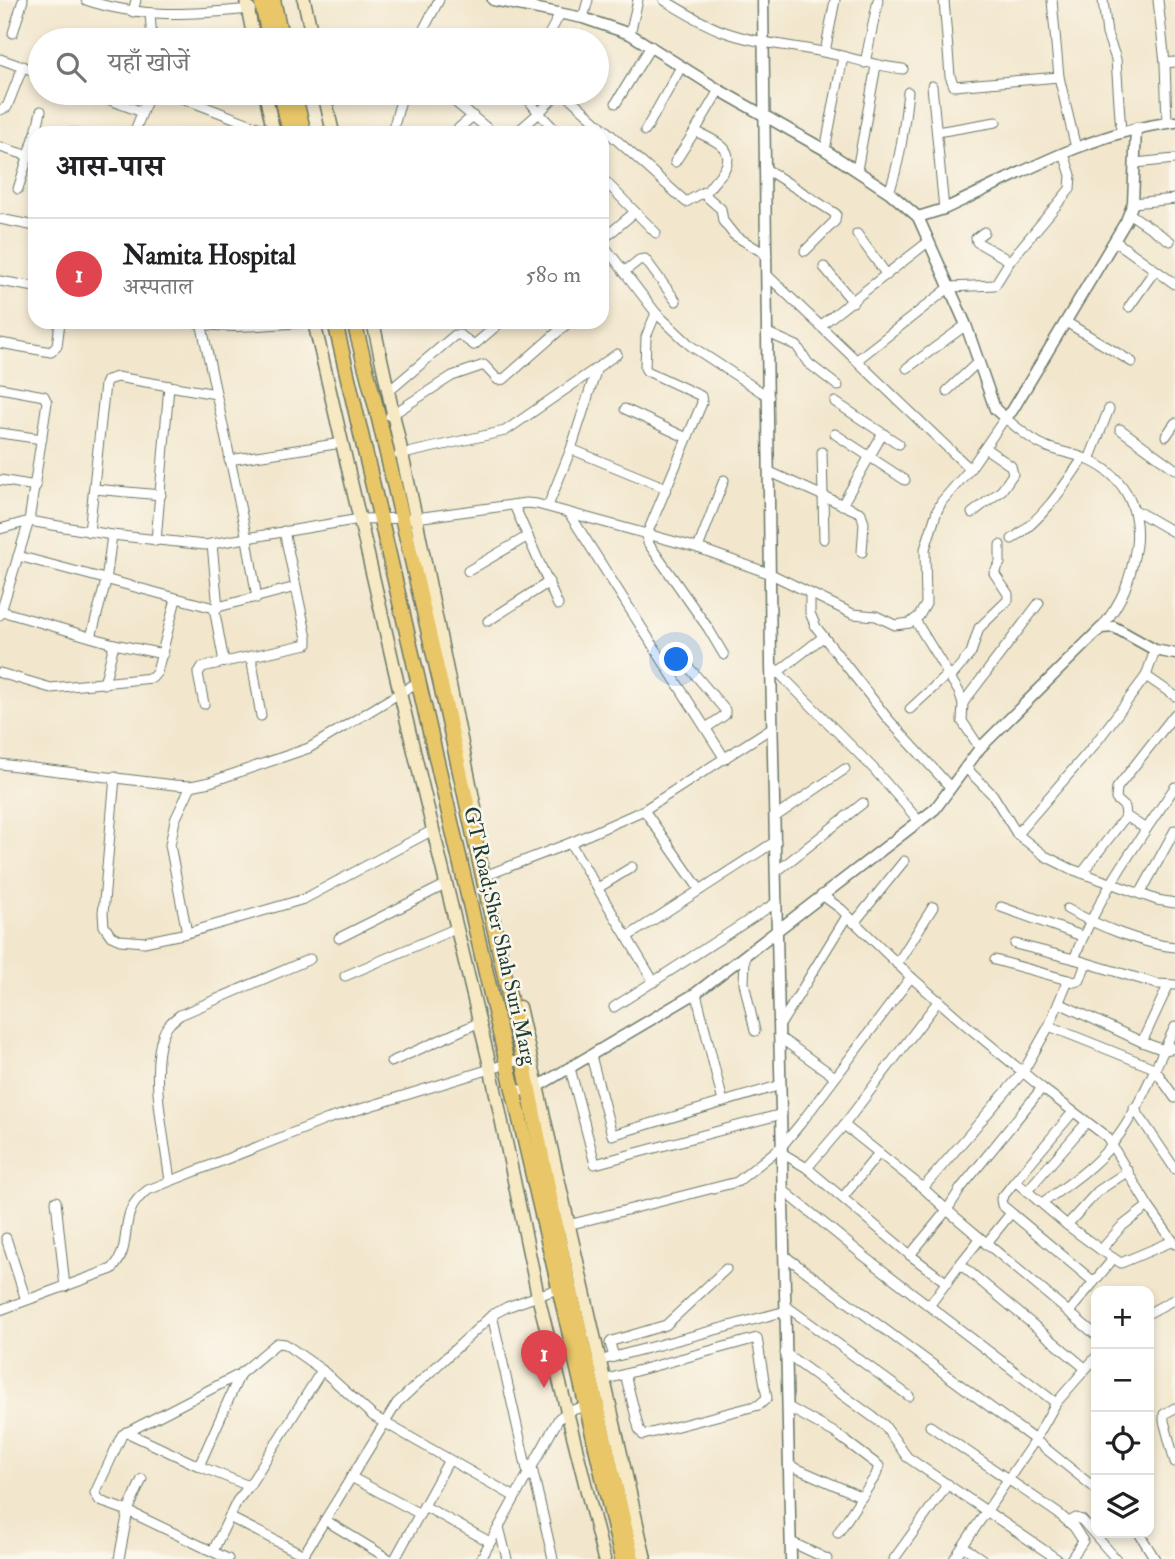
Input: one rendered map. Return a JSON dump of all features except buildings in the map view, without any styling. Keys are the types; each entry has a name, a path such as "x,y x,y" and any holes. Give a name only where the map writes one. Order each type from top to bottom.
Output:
{"main road":[{"path":"304,0 310,28"},
{"path":"255,28 258,4"},
{"path":"258,4 266,28"},
{"path":"258,4 274,28"},
{"path":"267,105 272,126"},
{"path":"284,105 288,126"},
{"path":"297,105 302,126"},
{"path":"327,105 331,126"},
{"path":"314,329 480,1022 538,1296 604,1559"},
{"name":"GT Road;Sher Shah Suri Marg","path":"337,329 418,682 516,1062 527,1090 562,1226 594,1363 632,1559"},
{"name":"GT Road;Sher Shah Suri Marg","path":"356,329 386,417 409,518 441,685 485,875 516,1062"},
{"path":"374,329 388,392 386,417"},
{"path":"485,875 527,1090"},
{"name":"GT Road;Sher Shah Suri Marg","path":"527,1090 560,1288 622,1559"},
{"path":"594,1363 604,1380 645,1559"}],"street":[{"path":"13,33 23,0"},
{"path":"86,0 133,12 150,13 205,13 258,4"},
{"path":"133,12 136,0"},
{"path":"424,28 439,0"},
{"path":"583,18 588,0"},
{"path":"630,34 638,0"},
{"path":"664,0 721,31 764,42 825,52 876,66 903,69"},
{"path":"763,0 771,574 775,669 773,727 791,1559"},
{"path":"825,52 835,0"},
{"path":"865,63 878,0"},
{"path":"944,0 950,76 954,86 1059,77"},
{"path":"1052,0 1059,77 1076,148"},
{"path":"1103,0 1107,34 1116,60 1121,132"},
{"path":"918,218 944,209 1076,148 1136,128 1171,123 1158,0"},
{"path":"499,1 538,5 630,34 719,90 825,150 889,192 918,218 966,325 995,409 1042,445 1086,459 1120,482 1135,510 1136,541 1129,579 1117,608 1101,628 980,748 935,809 695,993 592,1056 527,1090"},
{"path":"150,13 151,28"},
{"path":"552,28 560,14"},
{"path":"616,103 650,46"},
{"path":"825,150 843,57"},
{"path":"0,59 28,68"},
{"path":"1164,63 1175,62"},
{"path":"0,110 7,107 23,66"},
{"path":"857,170 876,66"},
{"path":"645,131 681,67"},
{"path":"932,86 944,209"},
{"path":"675,162 719,90"},
{"path":"889,192 901,149 908,92"},
{"path":"124,105 142,112"},
{"path":"137,126 145,105"},
{"path":"200,105 255,126"},
{"path":"394,126 400,105"},
{"path":"459,105 485,126"},
{"path":"533,105 551,126"},
{"path":"524,126 547,105"},
{"path":"578,105 601,126"},
{"path":"37,126 41,111"},
{"path":"461,126 473,116"},
{"path":"937,132 996,122"},
{"path":"0,529 29,521 89,532 198,545 360,519 409,518 526,503 548,506 698,548 771,574 847,611 876,616 895,625 910,623 926,604 925,549 931,524 942,501 970,470 1012,411 1115,241 1131,208 1136,128"},
{"path":"609,133 687,202 704,192 724,170 727,156 726,150 720,144 695,131"},
{"path":"0,147 28,156"},
{"path":"857,360 950,287 993,287 1010,261 1070,190 1071,175 1064,154"},
{"path":"18,189 28,159"},
{"path":"1135,163 1175,159"},
{"path":"766,169 836,214 835,221 805,251"},
{"path":"609,185 656,233"},
{"path":"704,192 721,209 723,221 734,235 767,255"},
{"path":"1131,208 1175,199"},
{"path":"1131,208 1170,241"},
{"path":"609,235 635,212"},
{"path":"0,219 28,225"},
{"path":"984,232 976,238 977,242 1010,261"},
{"path":"857,234 887,275"},
{"path":"1115,241 1175,284"},
{"path":"820,326 928,242"},
{"path":"609,251 656,313 701,353 769,397"},
{"path":"624,272 639,260 645,259 676,301"},
{"path":"824,267 853,302"},
{"path":"1129,307 1155,270"},
{"path":"767,275 970,470"},
{"path":"0,281 28,286"},
{"path":"656,313 646,337 645,368 701,396 702,403 647,534 648,542 724,655"},
{"path":"1066,321 1132,362"},
{"path":"906,368 966,325"},
{"path":"0,343 51,352 57,346 59,329"},
{"path":"200,329 216,394 257,597"},
{"path":"388,392 455,335 460,335 474,345 493,329"},
{"path":"386,417 452,376 472,368 484,365 498,380 505,379 561,329"},
{"path":"768,333 800,348 808,363 838,386"},
{"path":"394,456 505,431 617,354"},
{"path":"947,391 978,362"},
{"path":"548,506 571,449 597,368"},
{"path":"89,532 107,380 117,377 216,394"},
{"path":"156,541 169,386"},
{"path":"0,388 46,397 47,402 29,521 0,613 114,644 163,654"},
{"path":"835,402 900,444"},
{"path":"625,409 687,438"},
{"path":"1012,539 1028,528 1053,502 1086,459 1109,409"},
{"path":"1166,436 1175,423"},
{"path":"1121,429 1175,469"},
{"path":"0,433 43,439"},
{"path":"842,505 883,433"},
{"path":"835,434 905,480"},
{"path":"229,460 342,443"},
{"path":"972,513 1002,490 1013,474 1012,466 985,448"},
{"path":"571,449 666,488"},
{"path":"822,453 824,539"},
{"path":"770,472 862,515 862,552"},
{"path":"0,480 36,486"},
{"path":"698,548 724,480"},
{"path":"94,489 161,495"},
{"path":"514,505 558,605"},
{"path":"1135,510 1175,533"},
{"path":"569,513 725,759"},
{"path":"204,704 199,669 205,665 307,644 284,531"},
{"path":"90,637 106,581 112,535"},
{"path":"468,571 528,536"},
{"path":"212,544 216,608 224,662"},
{"path":"910,709 971,653 979,628 1008,600 1008,594 993,573 1000,563 1000,545"},
{"path":"18,556 216,608 296,587"},
{"path":"488,621 549,582"},
{"path":"810,594 810,613 816,627 888,719 951,788"},
{"path":"0,673 51,688 152,678 163,654 176,599"},
{"path":"962,703 1039,603"},
{"path":"915,620 949,676 962,703 962,721 980,748"},
{"path":"1101,628 1114,627 1155,650 1175,654"},
{"path":"775,669 824,637"},
{"path":"104,684 114,644"},
{"path":"1017,834 1103,734 1146,677 1155,650"},
{"path":"251,656 261,716"},
{"path":"687,665 725,710 725,716 706,728"},
{"path":"775,669 873,768 919,821"},
{"path":"1146,677 1175,696"},
{"path":"0,764 191,786 309,748 418,682"},
{"path":"1082,873 1126,816 1125,807 1116,799 1117,788 1175,714"},
{"path":"485,875 570,843 644,810 773,727"},
{"path":"965,767 993,795 1017,834 1045,856 1140,894 1175,903"},
{"path":"775,817 845,769"},
{"path":"115,778 104,926 111,936 129,942 144,942 187,933 304,899 433,830"},
{"path":"187,933 170,845 175,820 191,786"},
{"path":"1073,959 1088,921 1110,883 1175,787"},
{"path":"776,873 863,803"},
{"path":"644,810 700,890"},
{"path":"1126,816 1146,830"},
{"path":"1140,894 1175,830"},
{"path":"627,937 776,841"},
{"path":"570,843 654,982"},
{"path":"779,1031 850,920 904,861"},
{"path":"597,888 632,867"},
{"path":"339,939 447,884"},
{"path":"822,895 911,977 1023,1072 1101,1131 1113,1144 1149,1206 1174,1242 1121,1263 1067,1225 1015,1181"},
{"path":"614,1007 777,902"},
{"path":"897,964 933,907"},
{"path":"1001,907 1082,936"},
{"path":"1067,909 1088,921 1175,947"},
{"path":"345,976 457,928"},
{"path":"1015,944 1172,986 1142,1042"},
{"path":"745,956 744,983 755,1031"},
{"path":"170,1181 157,1072 159,1051 169,1023 180,1014 310,960"},
{"path":"996,960 1079,981 1086,963"},
{"path":"562,1226 737,1182 782,1149 911,977"},
{"path":"923,1188 1023,1072 1049,1026 1068,980"},
{"path":"695,993 723,1102"},
{"path":"807,1168 844,1125 939,1000"},
{"path":"1059,1003 1142,1042 1164,1050 1175,1048"},
{"path":"391,1062 480,1022"},
{"path":"1049,1026 1154,1068 1175,1098"},
{"path":"1042,1203 1078,1176 1113,1144 1175,1027"},
{"path":"779,1031 835,1077"},
{"path":"592,1056 611,1135 781,1085"},
{"path":"0,1309 103,1273 116,1264 123,1248 128,1213 133,1203 148,1190 328,1119 516,1062"},
{"path":"570,1068 595,1164 782,1114"},
{"path":"910,1255 1042,1088"},
{"path":"1134,1108 1175,1169"},
{"path":"1073,1112 1001,1199 1002,1205 1094,1282"},
{"path":"1027,1191 1087,1122"},
{"path":"844,1125 923,1188 1091,1331"},
{"path":"782,1149 947,1283"},
{"path":"843,1198 879,1153"},
{"path":"1067,1225 1098,1191 1128,1171"},
{"path":"783,1190 1056,1403"},
{"path":"56,1201 65,1287"},
{"path":"1101,1250 1121,1227 1149,1206"},
{"path":"929,1306 960,1264 1011,1213"},
{"path":"6,1238 26,1300"},
{"path":"785,1256 1035,1440 1091,1485"},
{"path":"1069,1312 1113,1259"},
{"path":"960,1264 1085,1368"},
{"path":"614,1357 612,1341 666,1325 726,1269"},
{"path":"229,1517 302,1557 406,1392 492,1315 560,1288"},
{"path":"1154,1310 1175,1299"},
{"path":"594,1363 786,1308"},
{"path":"786,1308 909,1396"},
{"path":"492,1315 554,1559"},
{"path":"656,1329 660,1345"},
{"path":"604,1380 625,1374 757,1338 766,1398 759,1405 643,1435 639,1429 625,1374"},
{"path":"228,1559 128,1511 100,1501 95,1493 126,1432 240,1374 273,1345 281,1343 323,1370 358,1405 384,1423 515,1497"},
{"path":"785,1353 884,1424 902,1452 1057,1559"},
{"path":"954,1559 1035,1440 1056,1403 1091,1362"},
{"path":"213,1551 237,1501 323,1370"},
{"path":"200,1466 240,1374"},
{"path":"481,1559 559,1418 569,1411 587,1406"},
{"path":"788,1408 835,1433 876,1463 878,1470 838,1533"},
{"path":"1175,1408 1164,1414 1164,1421 1175,1462"},
{"path":"930,1426 1069,1522 1083,1541 1072,1559"},
{"path":"126,1432 249,1486"},
{"path":"395,1559 449,1460"},
{"path":"789,1465 862,1497"},
{"path":"351,1477 490,1542"},
{"path":"120,1559 128,1511 142,1479"},
{"path":"894,1559 948,1484"},
{"path":"1069,1522 1076,1518 1082,1520 1116,1559"},
{"path":"325,1520 389,1559"},
{"path":"499,1527 507,1559"},
{"path":"1142,1538 1152,1558"},
{"path":"791,1542 827,1559"},
{"path":"964,1547 982,1559"}],"place":[{"name":"Namita Hospital","path":"544,1388"}]}
